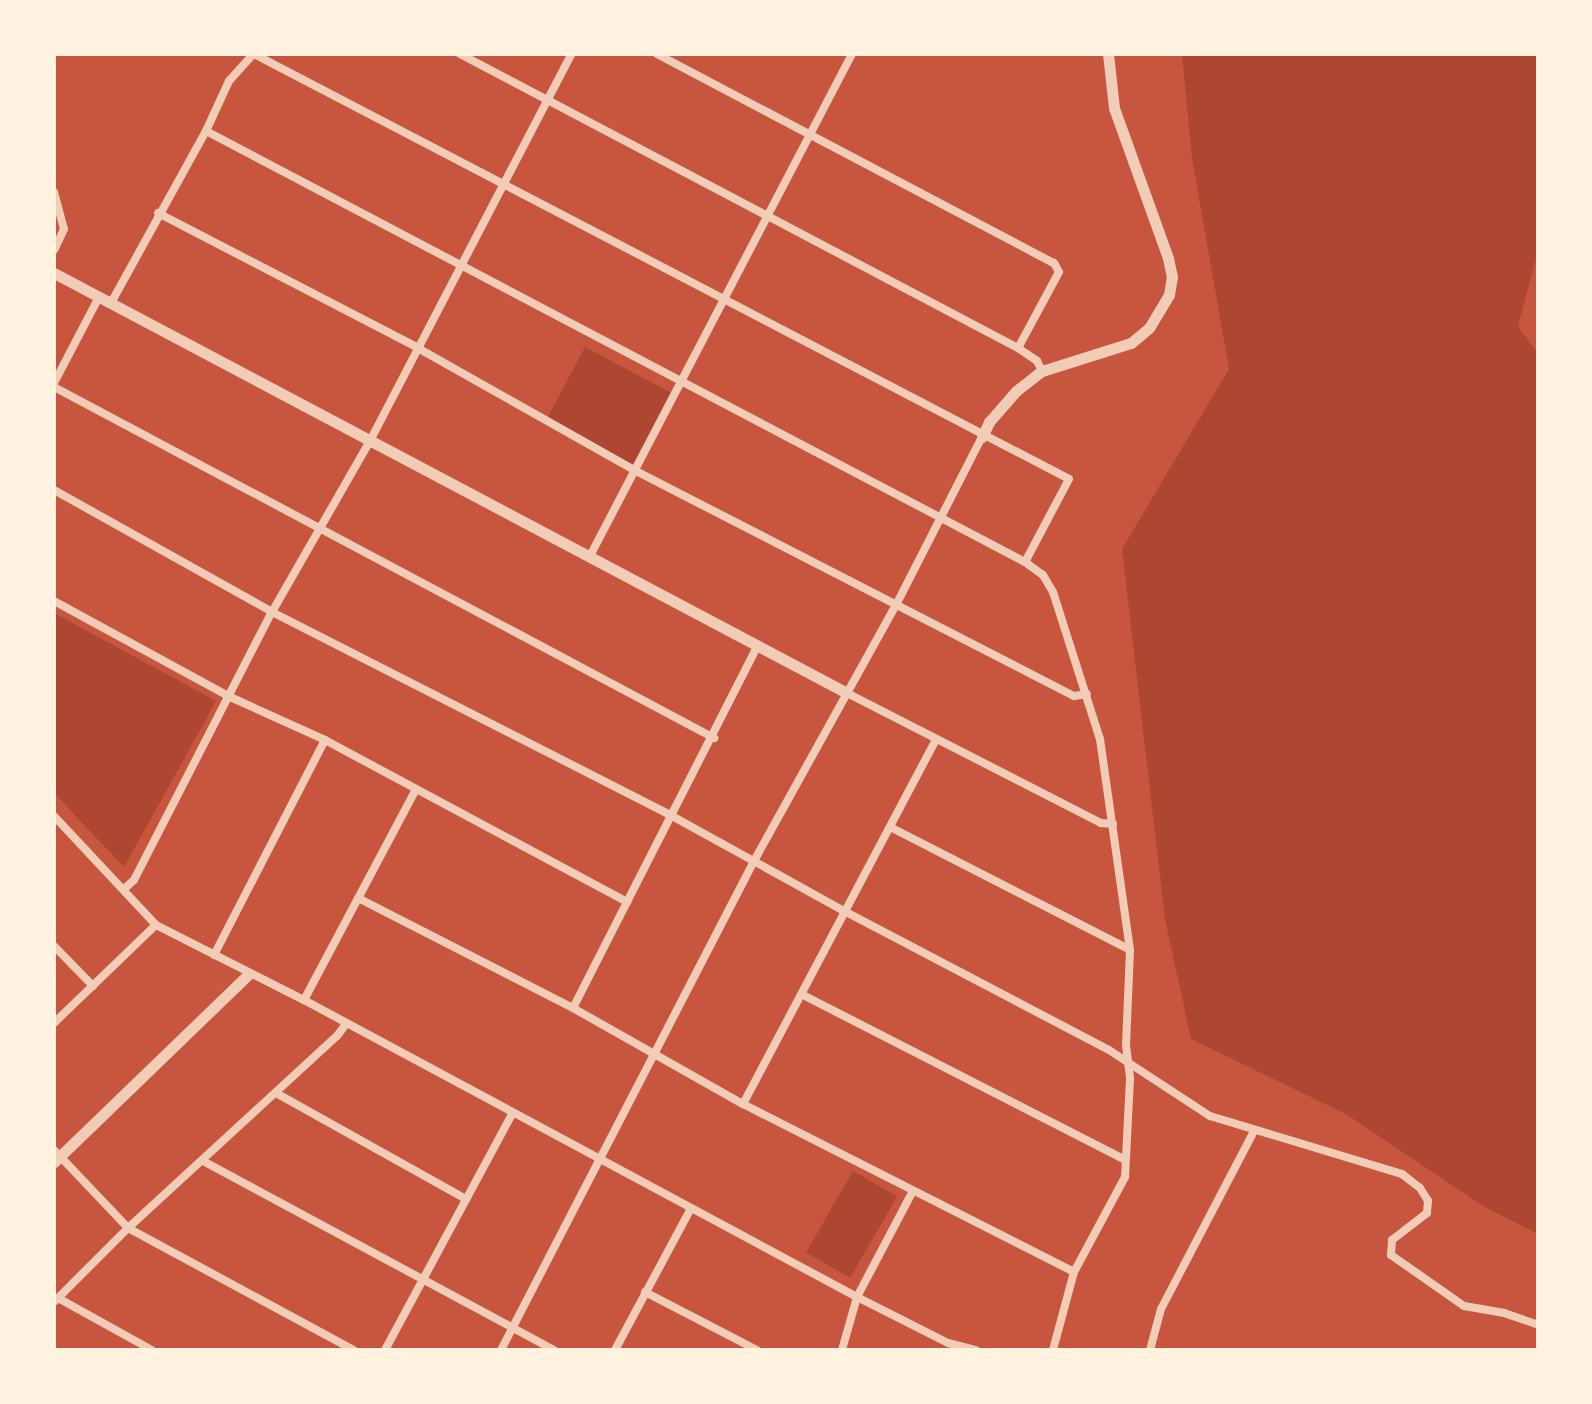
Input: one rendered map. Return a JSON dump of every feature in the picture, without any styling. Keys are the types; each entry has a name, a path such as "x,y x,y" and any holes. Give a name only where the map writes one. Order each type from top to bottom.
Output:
{"street":[{"path":"111,303 206,131 229,81 254,54 982,437 1069,479 1025,562"},
{"path":"460,54 1018,348 1037,361 1042,371"},
{"path":"124,889 134,880 272,612 371,439 458,265 571,54"},
{"path":"657,54 1054,263 1059,272 1018,348"},
{"path":"590,556 852,54"},
{"path":"501,1350 754,861 896,605 989,422 1016,391 1042,371 1131,343 1149,328 1169,295 1172,277 1168,258 1114,108 1108,54"},
{"path":"206,131 942,516 1025,562 1048,580 1100,739 1130,950 1125,1177 1074,1272 1053,1350"},
{"path":"54,192 64,229 54,250"},
{"path":"158,213 416,347 634,470 1074,696 1087,694"},
{"path":"54,273 757,647 1101,823 1113,824"},
{"path":"99,297 54,385 317,530 714,738"},
{"path":"54,490 272,612 672,816 846,912 1128,1060 1210,1116 1402,1174 1420,1188 1428,1201 1427,1213 1392,1240 1391,1255 1464,1306 1504,1313 1538,1325"},
{"path":"54,601 228,696 325,740 627,902"},
{"path":"573,1008 714,738 757,647"},
{"path":"743,1104 892,828 936,739"},
{"path":"214,955 325,740"},
{"path":"304,1000 416,789"},
{"path":"54,816 156,925 304,1000 948,1346 976,1350"},
{"path":"892,828 1130,950"},
{"path":"358,898 573,1008 743,1104 1074,1272"},
{"path":"54,1023 156,925"},
{"path":"54,946 93,986"},
{"path":"249,974 241,985 56,1156 128,1228 354,1350"},
{"path":"803,995 1125,1160"},
{"path":"152,1350 56,1300 128,1228 276,1093 346,1024"},
{"path":"276,1093 466,1199"},
{"path":"385,1350 512,1114"},
{"path":"1150,1350 1161,1309 1254,1131"},
{"path":"203,1161 554,1350"},
{"path":"842,1350 857,1297 913,1191"},
{"path":"615,1350 691,1208"},
{"path":"645,1292 757,1350"}],"shaded area":[{"path":"1182,54 1538,54 1538,251 1518,326 1538,354 1538,1234 1483,1206 1346,1114 1191,1039 1165,919 1122,549 1229,369 1192,158"},
{"path":"585,347 672,393 633,469 545,422"},
{"path":"54,613 216,701 124,867 54,793"},
{"path":"853,1171 897,1196 850,1278 806,1252"}]}
